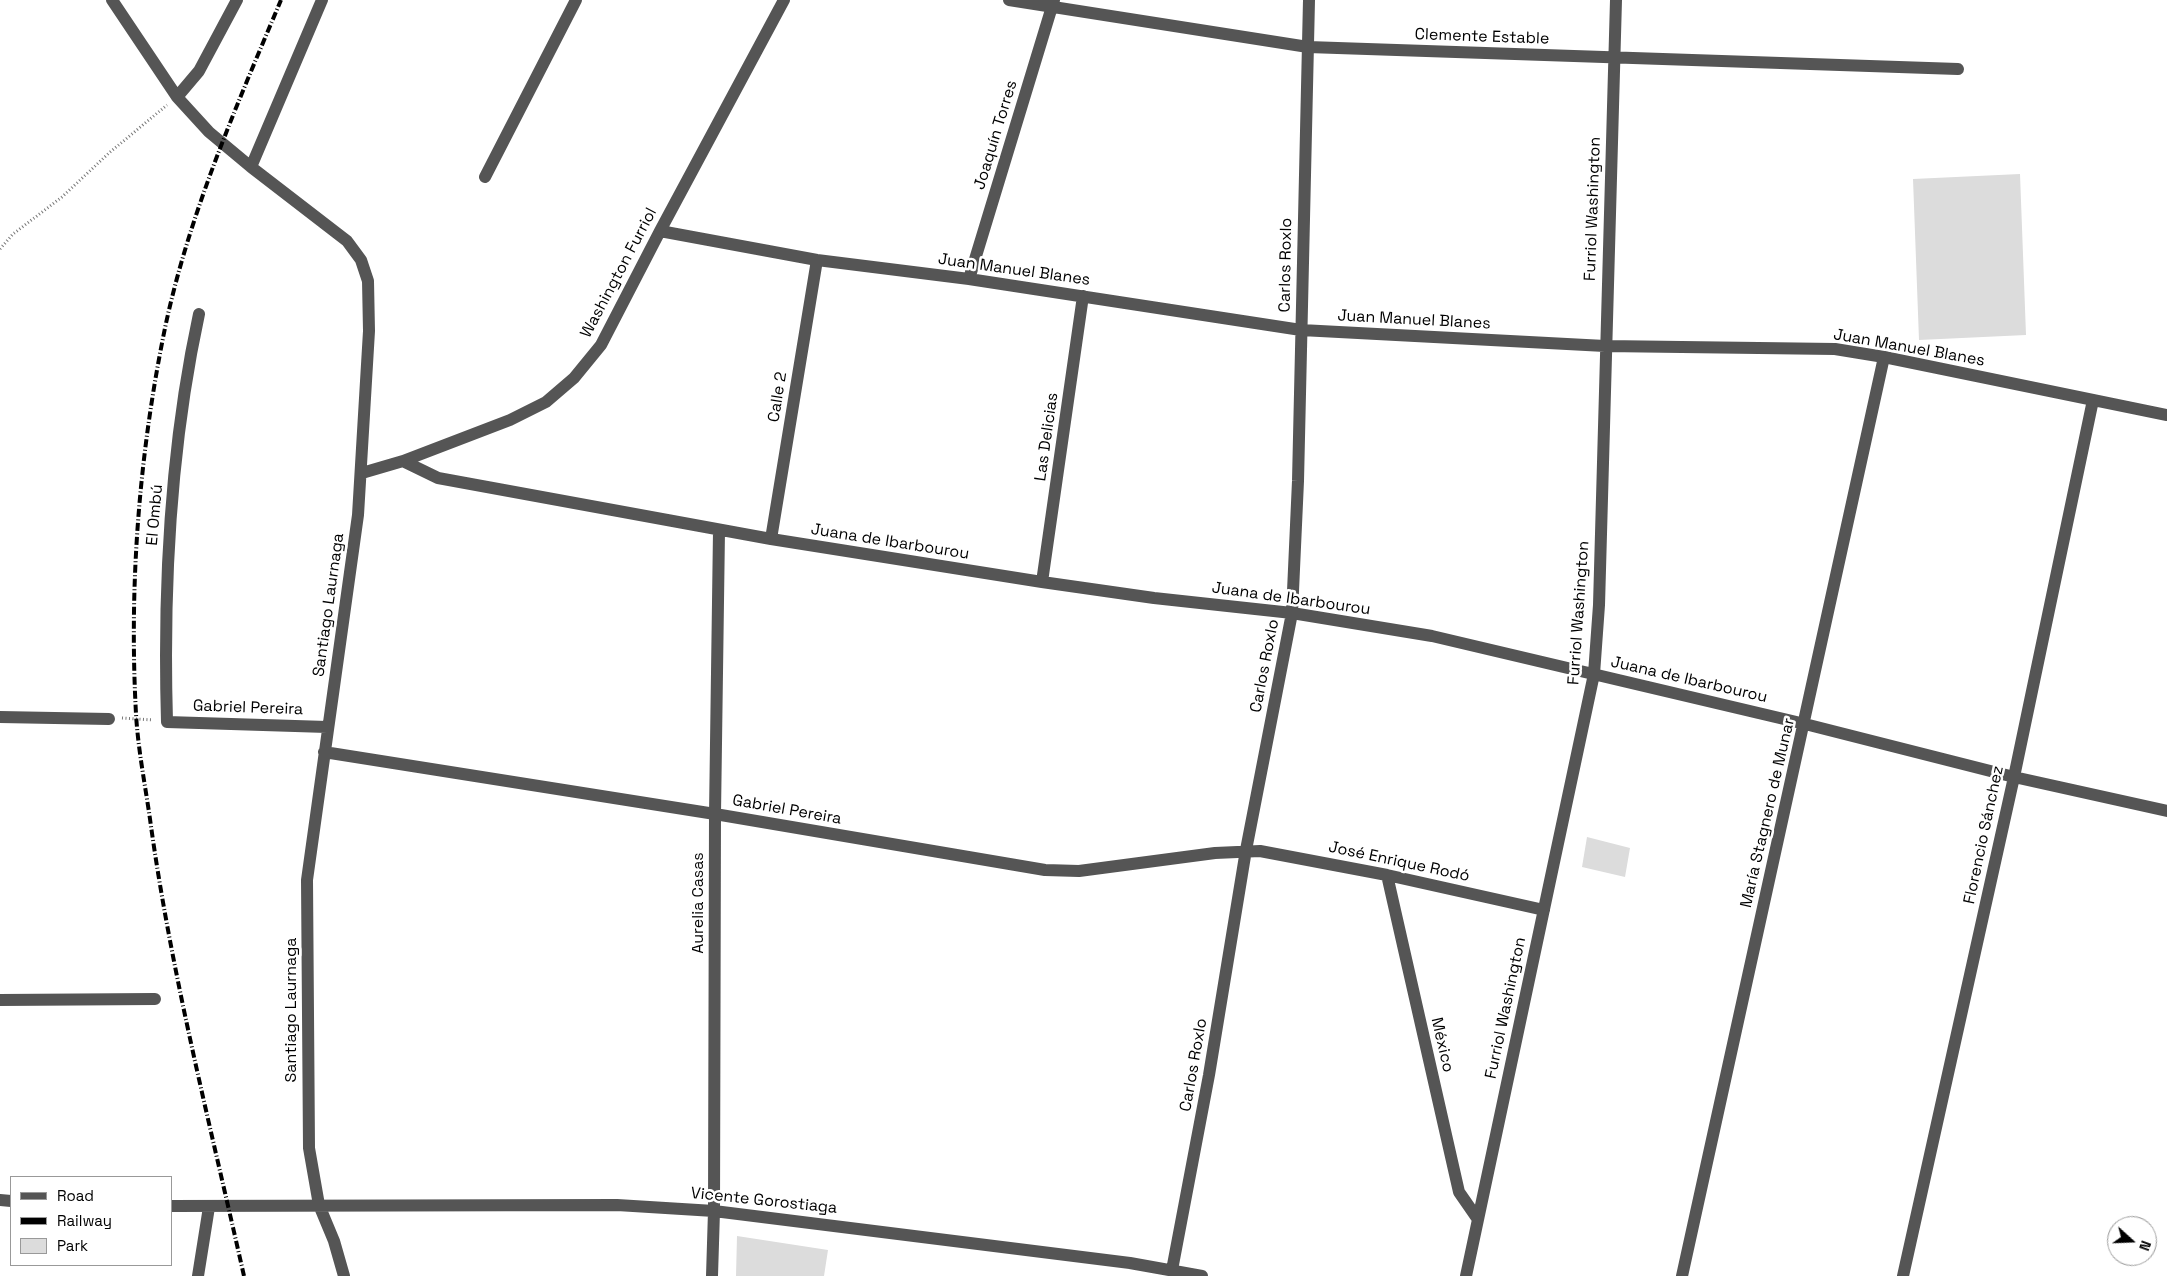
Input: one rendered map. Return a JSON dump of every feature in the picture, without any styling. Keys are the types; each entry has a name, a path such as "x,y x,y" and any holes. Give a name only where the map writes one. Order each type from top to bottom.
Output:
{"street":[{"name":"Santiago Laurnaga","path":"112,0 178,97 209,132 251,168 346,241 361,260 368,281 369,332 358,515 307,880 309,1148 319,1205 334,1240 344,1276"},
{"path":"178,97 199,71 237,0"},
{"path":"251,168 322,0"},
{"path":"484,177 576,0"},
{"name":"Washington Furriol","path":"362,473 403,461 510,420 546,402 574,378 601,345 784,0"},
{"name":"Clemente Estable","path":"1009,0 1053,4 1308,47 1614,59 1958,69"},
{"name":"Carlos Roxlo","path":"1172,1270 1210,1075 1246,850 1292,613 1298,481 1310,0"},
{"name":"Furriol Washington","path":"1466,1276 1594,674 1599,605 1616,0"},
{"name":"Joaquín Torres","path":"969,279 1053,4"},
{"name":"Juan Manuel Blanes","path":"660,231 817,260 969,279 1301,330 1605,346 1835,349 1884,357 2167,416"},
{"name":"Calle 2","path":"771,540 817,260"},
{"name":"Las Delicias","path":"1042,582 1083,296"},
{"name":"El Ombú","path":"167,722 165,635 168,542 186,373 199,314"},
{"name":"María Stagnero de Munar","path":"1682,1276 1805,724 1884,357"},
{"name":"Florencio Sánchez","path":"1903,1276 2014,778 2093,400"},
{"name":"Juana de Ibarbourou","path":"403,461 438,478 771,540 1154,598 1292,613 1432,636 1805,724 2014,778 2167,811"},
{"name":"Aurelia Casas","path":"712,1276 719,531"},
{"path":"0,717 109,719"},
{"name":"Gabriel Pereira","path":"167,722 328,727"},
{"name":"Gabriel Pereira","path":"324,752 715,814 1045,870 1079,871 1246,850"},
{"name":"José Enrique Rodó","path":"1246,850 1260,850 1544,910"},
{"name":"México","path":"1388,876 1459,1192 1477,1218"},
{"path":"0,1000 155,999"},
{"name":"Vicente Gorostiaga","path":"172,1206 617,1205 714,1211 1129,1270 1172,1270 1202,1276"},
{"path":"198,1276 209,1207"}],"path":[{"path":"0,249 13,234 62,197 109,153 178,97"},
{"path":"109,719 136,718 167,722"}],"green space":[{"path":"2020,174 2026,335 1919,340 1913,179"},
{"path":"1587,837 1630,848 1625,877 1582,867"},
{"path":"737,1236 828,1250 824,1276 736,1276"}],"railway":[{"path":"244,1276 192,1048 159,877 137,727 134,666 135,569 138,520 149,424 165,328 175,286 200,202 215,161 281,0"}]}
